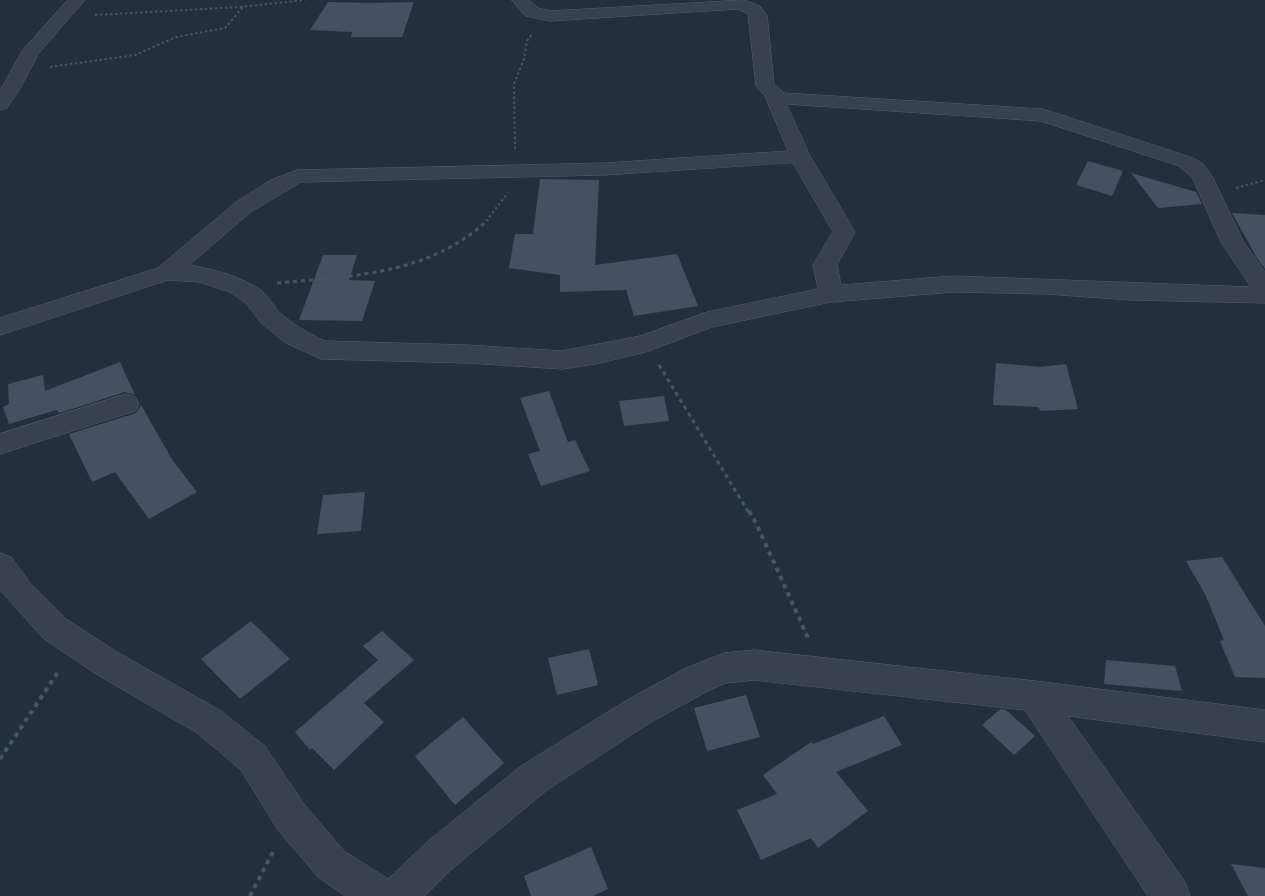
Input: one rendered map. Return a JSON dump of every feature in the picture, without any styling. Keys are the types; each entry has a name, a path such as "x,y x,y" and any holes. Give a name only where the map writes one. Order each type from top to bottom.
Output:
{"street":[{"path":"0,104 5,99 31,51 77,0"},
{"path":"520,0 532,12 550,16 732,4 748,7 758,15 765,86 774,96 800,156 844,232 825,265 831,294"},
{"path":"774,96 789,100 1043,115 1186,162 1202,176 1232,242 1265,289"},
{"path":"166,273 251,200 275,185 297,176 665,167 800,156"},
{"path":"0,327 166,273 184,272 204,275 238,287 255,298 270,317 295,337 321,350 467,354 562,360 596,355 646,343 707,320 831,294 954,284 1046,286 1131,292 1265,295"},
{"path":"0,444 40,433 126,404"},
{"path":"0,566 19,592 55,628 209,722 253,758 292,817 331,864 379,896"},
{"path":"398,896 440,855 534,778 639,711 698,679 724,668 754,665 1035,696 1265,726"},
{"path":"1035,696 1172,896"}],"path":[{"path":"62,17 243,7 305,0"},
{"path":"20,71 135,55 176,37 225,28 243,7"},
{"path":"238,287 384,271 434,258 459,244 477,230 503,203 520,171 515,160 514,84 524,59 527,41 550,16"},
{"path":"646,343 757,525 824,673"},
{"path":"0,759 77,643"},
{"path":"250,896 292,817"}],"building":[{"path":"328,2 414,2 402,37 351,37 352,32 310,30"},
{"path":"1088,161 1123,171 1112,196 1076,185"},
{"path":"1131,173 1196,192 1202,204 1158,208"},
{"path":"540,179 599,180 595,265 677,254 698,306 634,316 626,290 560,292 560,275 509,268 515,234 533,234"},
{"path":"1232,213 1265,215 1265,269 1257,258"},
{"path":"323,255 357,255 349,280 375,281 362,321 299,320"},
{"path":"120,362 135,395 125,392 59,413 57,410 9,424 3,407 9,404 8,384 43,375 45,391"},
{"path":"996,363 1040,367 1066,364 1078,409 1041,411 1038,407 993,405"},
{"path":"549,391 568,442 575,440 590,471 541,486 528,454 540,451 520,398"},
{"path":"664,396 669,421 624,426 619,401"},
{"path":"141,405 173,461 197,492 149,519 115,472 92,482 69,434 136,413"},
{"path":"365,492 361,531 317,534 323,495"},
{"path":"1222,557 1265,626 1265,678 1235,677 1220,641 1224,640 1206,596 1186,561"},
{"path":"251,621 290,659 240,699 201,659"},
{"path":"382,631 414,660 364,703 384,722 334,770 312,748 310,750 295,732 378,660 363,646"},
{"path":"589,649 598,685 557,695 548,658"},
{"path":"1106,660 1175,666 1182,691 1104,684"},
{"path":"746,695 760,737 707,751 694,708"},
{"path":"1000,709 1006,710 1035,736 1014,755 982,725"},
{"path":"884,716 902,745 836,772 868,811 818,848 811,838 761,860 737,810 777,794 763,775 811,742 813,744"},
{"path":"463,717 504,763 455,805 415,756"},
{"path":"591,847 608,889 593,896 531,896 524,876"},
{"path":"1231,864 1265,868 1265,896 1248,896"}]}
